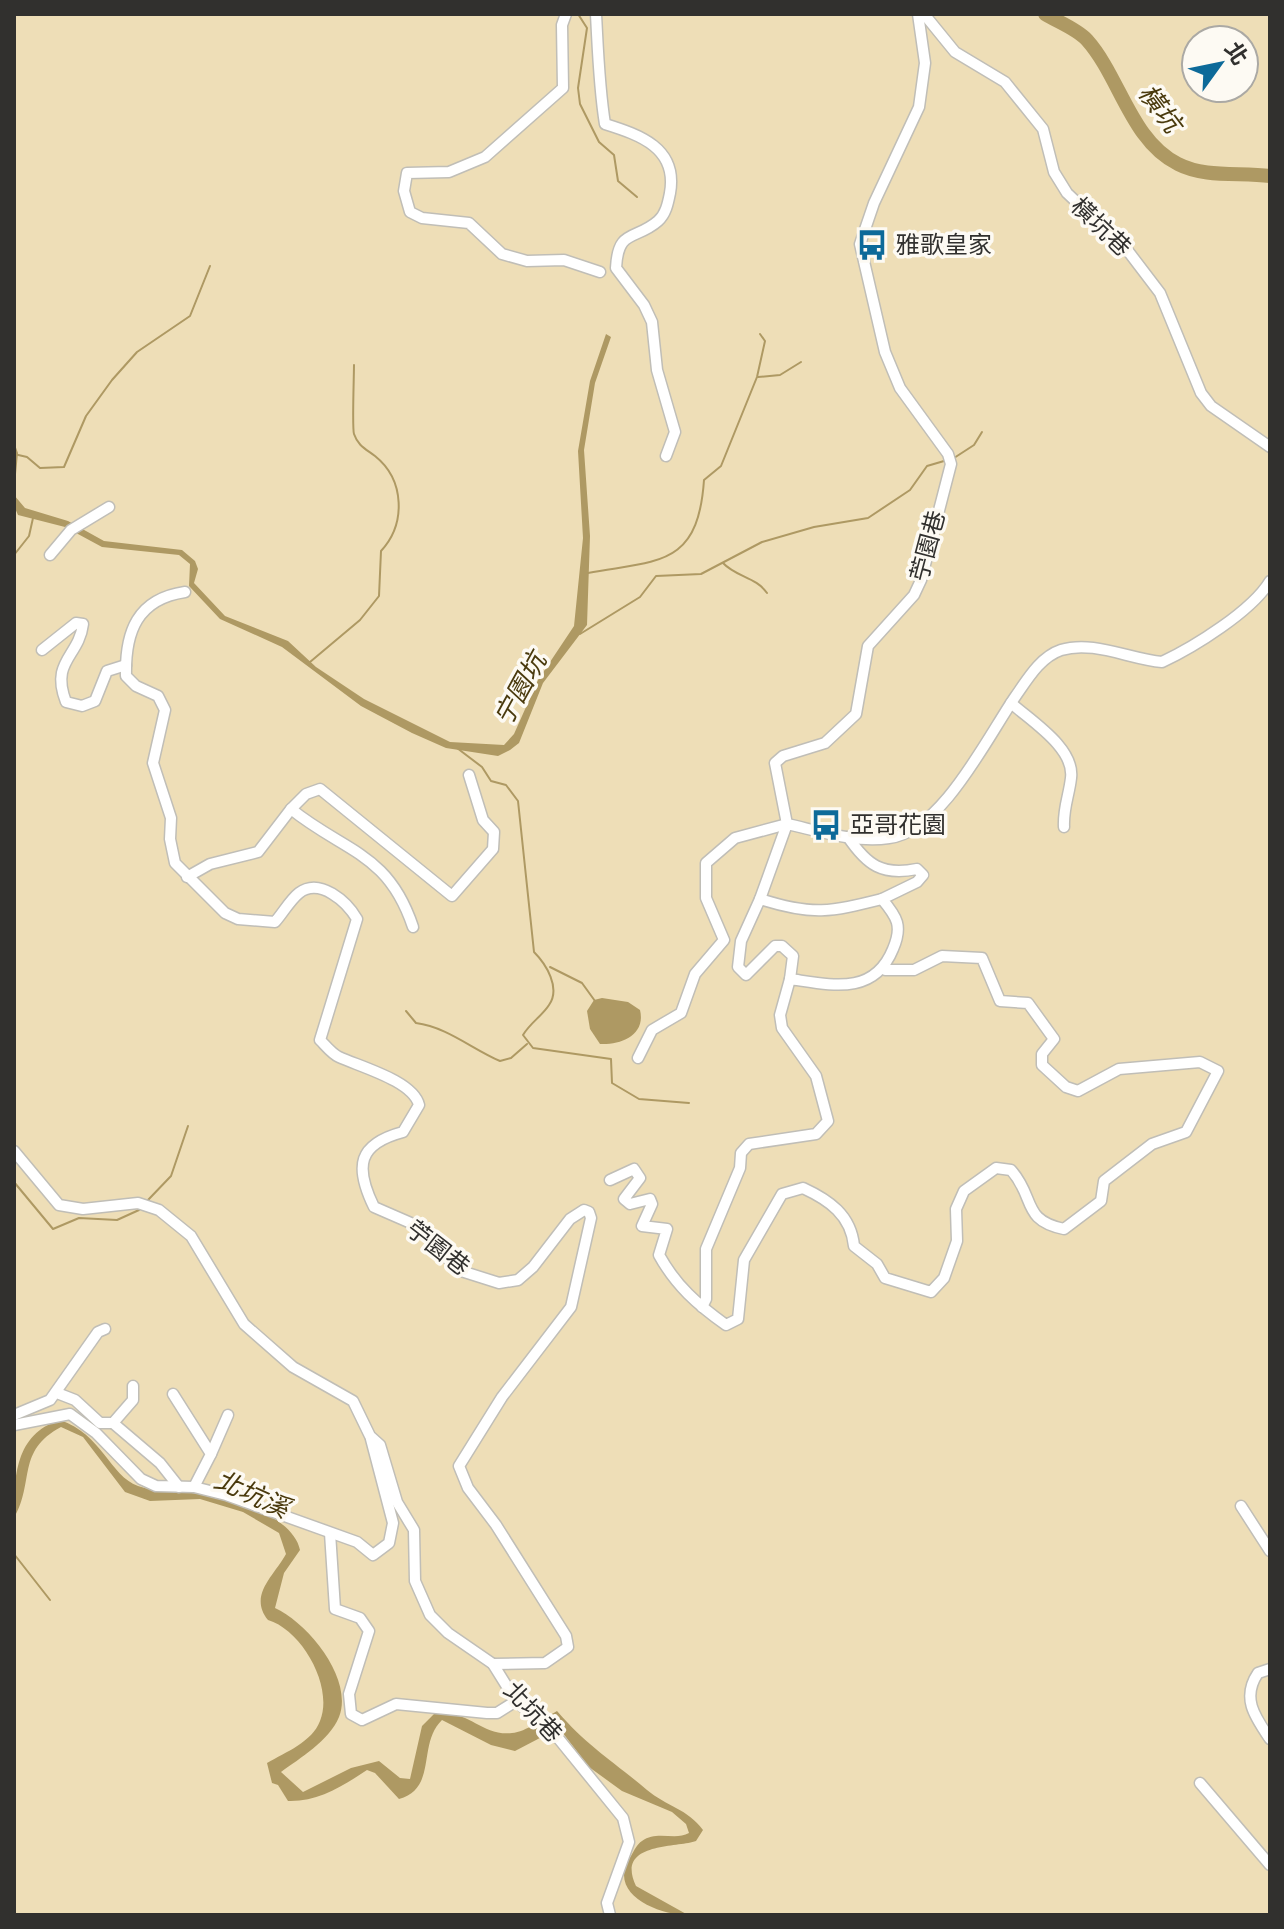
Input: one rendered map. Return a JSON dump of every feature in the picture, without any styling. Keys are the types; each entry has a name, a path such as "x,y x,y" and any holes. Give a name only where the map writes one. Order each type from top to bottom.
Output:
{"street":[{"path":"566,14 562,25 563,88 499,148 449,172 407,173 404,191 410,212 422,218 469,223 502,254 527,261 564,260 600,272"},
{"path":"596,14 600,39 597,82 605,124 654,144 666,158 672,178 668,206 660,220 626,236 617,252 616,268 644,305 652,322 657,370 675,432 666,456"},
{"name":"橫坑巷","path":"921,14 945,43 1005,82 1020,100 1043,129 1054,172 1067,193 1128,251 1160,293 1182,339 1201,393 1211,406 1270,447"},
{"name":"苧園巷","path":"787,824 775,763 783,756 825,743 856,714 868,646 914,595 921,580 949,459 900,388 885,352 860,244 874,203 919,107 925,63 921,14"},
{"path":"50,555 71,530 109,507"},
{"path":"638,1058 652,1030 681,1013 695,974 724,940 706,898 706,863 735,838 787,824 848,837 890,838 925,823 945,801 1032,672 1058,651 1084,646 1162,662 1248,606 1262,594 1270,581"},
{"path":"42,650 76,623 83,624 81,635 61,666 61,687 66,702 82,706 95,701 107,671 126,665 126,645 150,605 166,595 185,592"},
{"name":"苧園巷","path":"126,665 126,676 136,686 158,696 165,710 153,763 171,818 171,849 175,863 187,877 212,902 238,919 275,922 298,894 307,889 329,892 357,919 358,925 320,1040 336,1056 407,1086 417,1094 419,1105 403,1132 378,1139 364,1156 363,1169 374,1207 420,1227 458,1270 499,1283 518,1280 533,1267 570,1219 584,1210 589,1212 591,1218 571,1307 502,1397 459,1466 468,1488 496,1525 566,1636 568,1647 545,1663 493,1664"},
{"path":"1011,703 1068,756 1072,775 1063,809 1064,827"},
{"path":"187,877 210,864 258,852 291,809 306,794 320,789 452,896 493,849 494,832 483,820 469,775"},
{"path":"291,809 310,824 364,853 406,905 413,927"},
{"path":"702,1307 706,1299 706,1249 740,1168 741,1153 749,1144 816,1134 828,1121 816,1076 782,1028 780,1015 793,956 782,946 775,946 753,972 746,975 738,967 741,941 787,824"},
{"path":"760,899 793,910 826,913 882,899 917,882 923,875 917,869 878,870 865,860 848,837"},
{"path":"882,899 899,920 899,936 885,970"},
{"path":"610,1180 634,1169 638,1173 640,1178 624,1199 630,1204 647,1197 652,1201 642,1226 667,1229 659,1255 684,1291 726,1325 738,1319 744,1260 782,1194 803,1188 825,1198 843,1215 853,1233 854,1246 877,1264 885,1278 931,1292 944,1278 957,1241 956,1209 964,1191 996,1168 1011,1170 1026,1187 1031,1210 1043,1224 1064,1229 1101,1201 1104,1181 1152,1144 1186,1132 1218,1071 1200,1062 1119,1069 1078,1091 1066,1087 1042,1065 1042,1054 1054,1039 1028,1003 1000,1001 982,958 942,956 914,970 885,970 861,983 831,985 790,979"},
{"name":"北坑巷","path":"14,1151 59,1205 83,1209 138,1203 159,1210 191,1236 244,1324 293,1367 353,1401 370,1436 393,1523 393,1535 384,1549 373,1555 357,1542 226,1495 194,1487 156,1486 141,1479 96,1433 70,1414 14,1425"},
{"path":"14,1415 50,1400 98,1332 105,1329"},
{"path":"113,1423 133,1400 133,1386"},
{"path":"57,1393 75,1400 100,1423 113,1423 160,1463 179,1487"},
{"path":"173,1394 211,1454"},
{"path":"194,1487 228,1415"},
{"name":"北坑巷","path":"370,1436 380,1445 397,1502 414,1530 415,1581 430,1615 448,1633 493,1664 516,1701 554,1733 623,1818 629,1842 607,1903 610,1915"},
{"path":"1241,1506 1270,1551"},
{"path":"330,1533 335,1609 360,1618 369,1631 349,1694 351,1714 362,1720 396,1704 497,1713 516,1701"},
{"path":"1270,1669 1258,1673 1249,1691 1249,1702 1270,1739"},
{"path":"1200,1783 1270,1865"}],"shaded area":[{"path":"14,14 1270,14 1270,1915 14,1915"},
{"path":"606,334 611,337 595,383 584,450 590,536 587,625 543,683 519,743 498,756 446,748 412,733 361,706 282,647 220,619 189,586 190,564 179,555 102,547 65,527 18,515 14,495 25,508 68,521 104,541 182,550 195,561 198,569 194,583 225,616 288,641 316,667 364,699 450,742 504,745 514,734 538,680 574,626 583,538 578,451 590,381"},
{"path":"14,442 18,453 14,495"},
{"path":"602,998 628,1002 640,1010 641,1019 636,1032 616,1043 600,1044 590,1029 587,1011 594,1000"},
{"path":"60,1420 86,1435 128,1481 158,1490 206,1494 239,1502 285,1526 295,1538 300,1550 284,1573 275,1608 301,1626 325,1654 340,1686 342,1702 339,1717 328,1734 281,1772 303,1792 351,1768 379,1761 400,1778 410,1779 422,1726 434,1714 457,1715 492,1731 512,1733 557,1711 601,1753 654,1795 691,1817 703,1830 696,1841 640,1854 634,1861 632,1872 636,1886 688,1915 650,1906 630,1891 625,1881 625,1869 640,1842 654,1836 684,1835 689,1833 686,1824 672,1812 622,1791 589,1767 559,1728 515,1751 491,1745 442,1720 430,1741 419,1785 411,1793 399,1799 375,1773 367,1770 320,1796 288,1801 278,1785 272,1783 267,1763 311,1735 320,1721 323,1692 319,1677 303,1647 281,1626 268,1620 263,1611 261,1602 265,1586 286,1554 279,1533 243,1512 200,1499 150,1501 125,1492 83,1437 61,1427 47,1436 32,1457 14,1518 17,1473 26,1446 34,1435"}],"waterway":[{"path":"578,14 587,28 578,88 580,104 599,142 614,155 618,181 637,197"},
{"name":"橫坑","path":"1045,14 1087,40 1109,72 1137,124 1162,154 1178,164 1200,171 1270,176"},
{"path":"14,454 27,457 40,468 64,467 86,416 112,380 137,352 190,316 210,266"},
{"path":"588,573 653,561 670,555 683,545 693,530 700,509 704,480 721,466 757,377 765,341 760,334"},
{"path":"758,377 780,375 801,362"},
{"path":"310,662 360,620 379,596 381,551 395,528 398,515 397,489 392,477 354,434 354,365"},
{"name":"宁園坑","path":"954,458 974,445 982,432"},
{"name":"宁園坑","path":"580,634 640,597 656,576 701,574 762,542 814,527 868,518 910,490 927,466 944,461"},
{"path":"14,555 29,536 33,518"},
{"path":"723,563 767,593"},
{"path":"457,748 482,767 491,781 506,785 518,801 534,952 553,984 549,1005 523,1035 533,1048 611,1059 612,1083 639,1099 689,1103"},
{"path":"550,967 582,983 595,1001"},
{"path":"406,1011 416,1023 449,1034 500,1061 511,1058 527,1044"},
{"path":"148,1200 171,1176 188,1126"},
{"path":"14,1182 53,1229 79,1218 117,1220 139,1210"},
{"path":"14,1554 50,1600"}],"place":[{"name":"雅歌皇家","path":"872,245"},
{"name":"亞哥花園","path":"826,825"}],"water label":[{"name":"北坑溪","path":"252,1494"}]}
